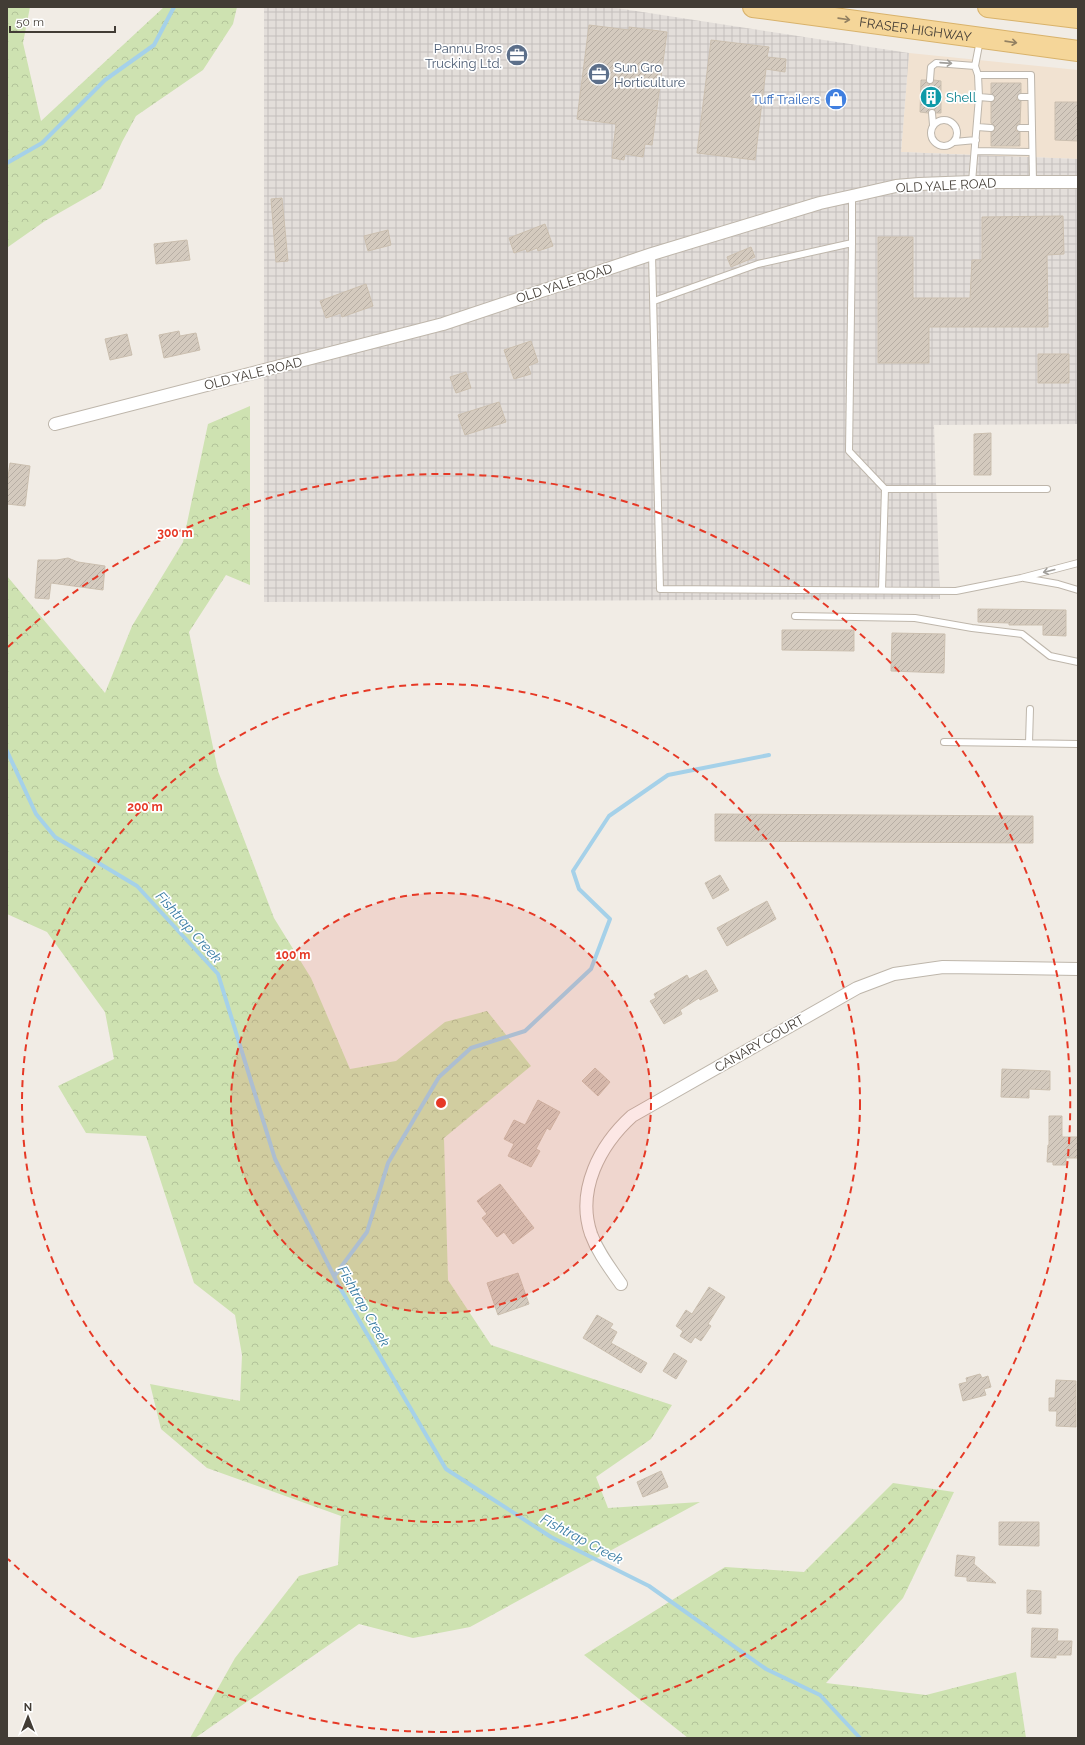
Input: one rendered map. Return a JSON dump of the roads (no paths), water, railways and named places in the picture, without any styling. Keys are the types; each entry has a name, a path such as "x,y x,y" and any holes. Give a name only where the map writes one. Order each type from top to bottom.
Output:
{"main road":[{"name":"FRASER HIGHWAY","path":"753,7 1078,51"},
{"path":"988,7 1078,18"}],"street":[{"name":"OLD YALE ROAD","path":"55,424 443,324 652,254 820,203 896,186 972,182 1078,182"},
{"name":"CANARY COURT","path":"621,1284 601,1256 591,1233 587,1211 588,1196 594,1169 600,1155 613,1135 632,1116 857,988 894,974 943,967 1078,969"}],"lane":[{"path":"972,182 979,97 978,75 975,66 980,38"},
{"path":"930,80 931,67 936,63 975,66"},
{"path":"978,75 1031,75 1033,182"},
{"path":"979,97 991,98"},
{"path":"1021,97 1031,97"},
{"path":"932,113 933,125 930,133 931,138 937,145 946,146 954,142 976,140"},
{"path":"933,125 941,120 949,120 953,123 957,130 956,139 954,142"},
{"path":"977,127 991,128"},
{"path":"1020,128 1032,128"},
{"path":"975,151 1032,152"},
{"path":"852,196 849,451 885,489 882,590"},
{"path":"654,301 758,264 852,243"},
{"path":"652,254 660,589 956,591 1021,578 1078,563"},
{"path":"885,489 1047,489"},
{"path":"1021,578 1058,584 1078,590"},
{"path":"795,616 915,618 972,628 1022,634 1050,656 1078,662"},
{"path":"1029,743 1030,709"},
{"path":"944,742 1078,744"}],"waterway":[{"path":"7,163 42,143 105,80 154,45 174,7"},
{"name":"Fishtrap Creek","path":"7,751 36,814 55,837 137,886 218,974 275,1159 339,1286 446,1469 551,1537 649,1586 766,1669 820,1695 860,1738"},
{"path":"335,1275 367,1232 388,1163 439,1077 471,1048 525,1031 591,969 610,919 579,889 573,871 609,816 668,775 769,755"}],"place":[{"name":"Pannu Bros Trucking Ltd.","path":"517,55"},
{"name":"Sun Gro Horticulture","path":"599,74"},
{"name":"Shell","path":"931,97"},
{"name":"Tuff Trailers","path":"836,99"}]}
